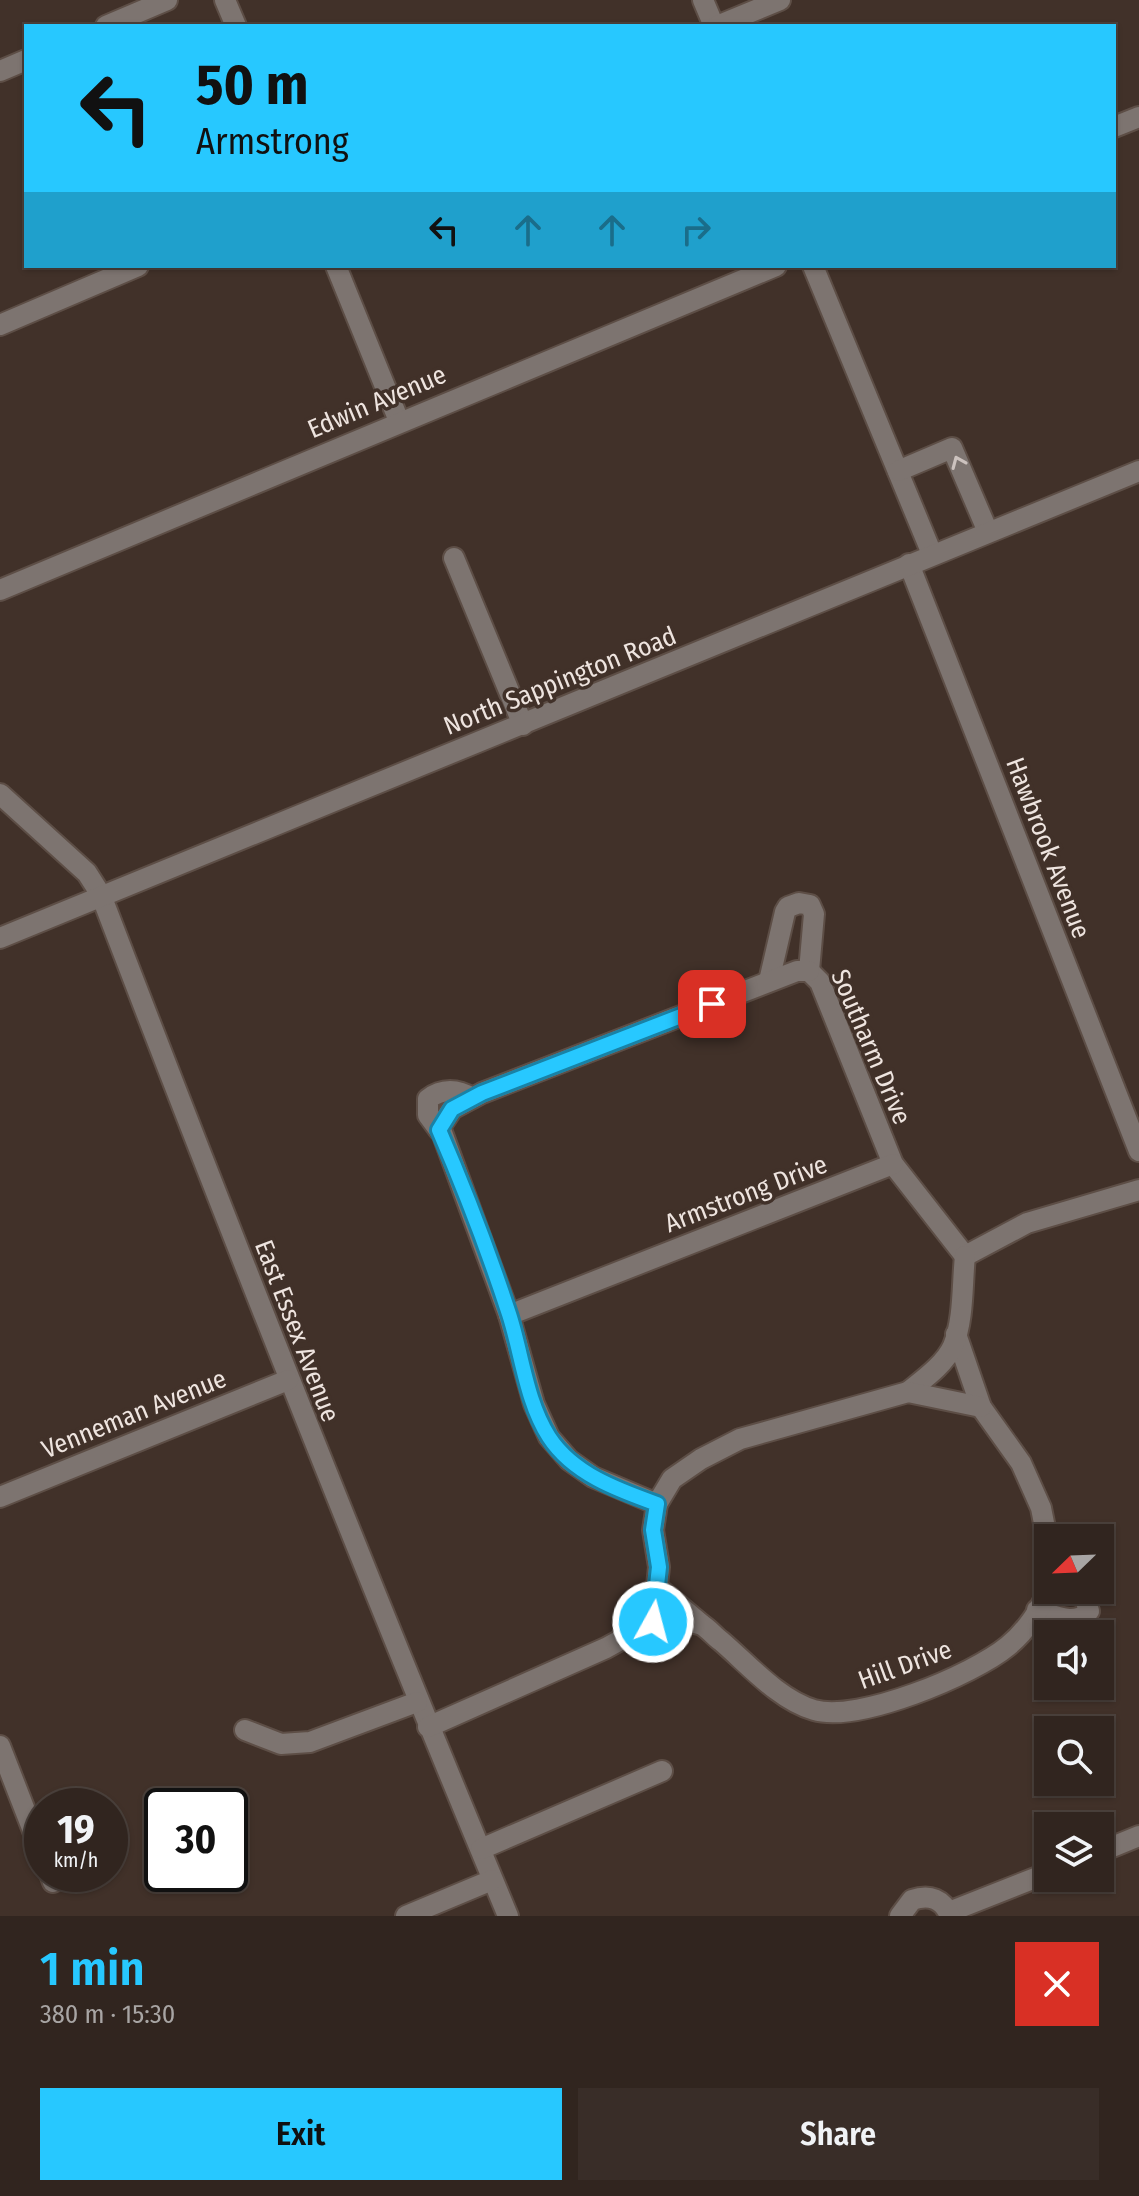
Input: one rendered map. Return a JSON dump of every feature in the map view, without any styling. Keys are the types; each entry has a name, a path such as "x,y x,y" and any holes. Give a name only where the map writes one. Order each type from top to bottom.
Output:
{"street":[{"path":"111,24 167,0"},
{"path":"225,0 235,24"},
{"path":"703,0 714,24"},
{"path":"720,24 780,0"},
{"path":"0,71 24,61"},
{"path":"1116,126 1139,117"},
{"path":"0,325 133,268"},
{"path":"337,268 399,421"},
{"name":"Edwin Avenue","path":"0,590 771,268"},
{"path":"814,268 932,554"},
{"path":"898,471 952,448 988,532"},
{"name":"North Sappington Road","path":"0,938 1139,471"},
{"path":"454,558 523,725"},
{"name":"Hawbrook Avenue","path":"909,564 1139,1151"},
{"name":"East Essex Avenue","path":"0,794 87,873 101,895 288,1380 417,1702 508,1916"},
{"name":"Southarm Drive","path":"769,981 785,912 788,907 799,903 810,905 814,914 809,971 820,982 893,1164"},
{"path":"657,1504 593,1477 569,1460 549,1437 534,1404 509,1315 442,1124 452,1109 472,1098 769,981 797,971 809,971"},
{"path":"653,1622 659,1567 653,1530 657,1504 672,1479 701,1459 740,1439 908,1392 930,1374 952,1348 965,1256 893,1164"},
{"name":"Armstrong Drive","path":"509,1315 893,1164"},
{"path":"965,1256 1027,1223 1139,1190"},
{"path":"956,1334 981,1407 1021,1463 1041,1508 1044,1524"},
{"name":"Venneman Avenue","path":"0,1497 288,1380"},
{"path":"908,1392 981,1407"},
{"name":"Hill Drive","path":"657,1587 793,1701 815,1710 839,1713 875,1707 979,1666 1009,1645 1041,1604"},
{"path":"1037,1610 1071,1620 1084,1617 1089,1611 1087,1604"},
{"path":"428,1727 606,1648 653,1622 701,1624"},
{"path":"245,1730 281,1744 310,1742 417,1702"},
{"path":"0,1746 24,1808"},
{"path":"481,1849 662,1771"},
{"path":"1114,1846 1139,1836"},
{"path":"900,1916 906,1905 921,1897 938,1900 949,1914 1034,1879"},
{"path":"406,1916 492,1880"}],"route":[{"path":"653,1622 659,1567 653,1530 657,1504 622,1492 593,1477 569,1460 549,1437 534,1404 509,1315 439,1130 452,1109 482,1093 712,1004"}]}
